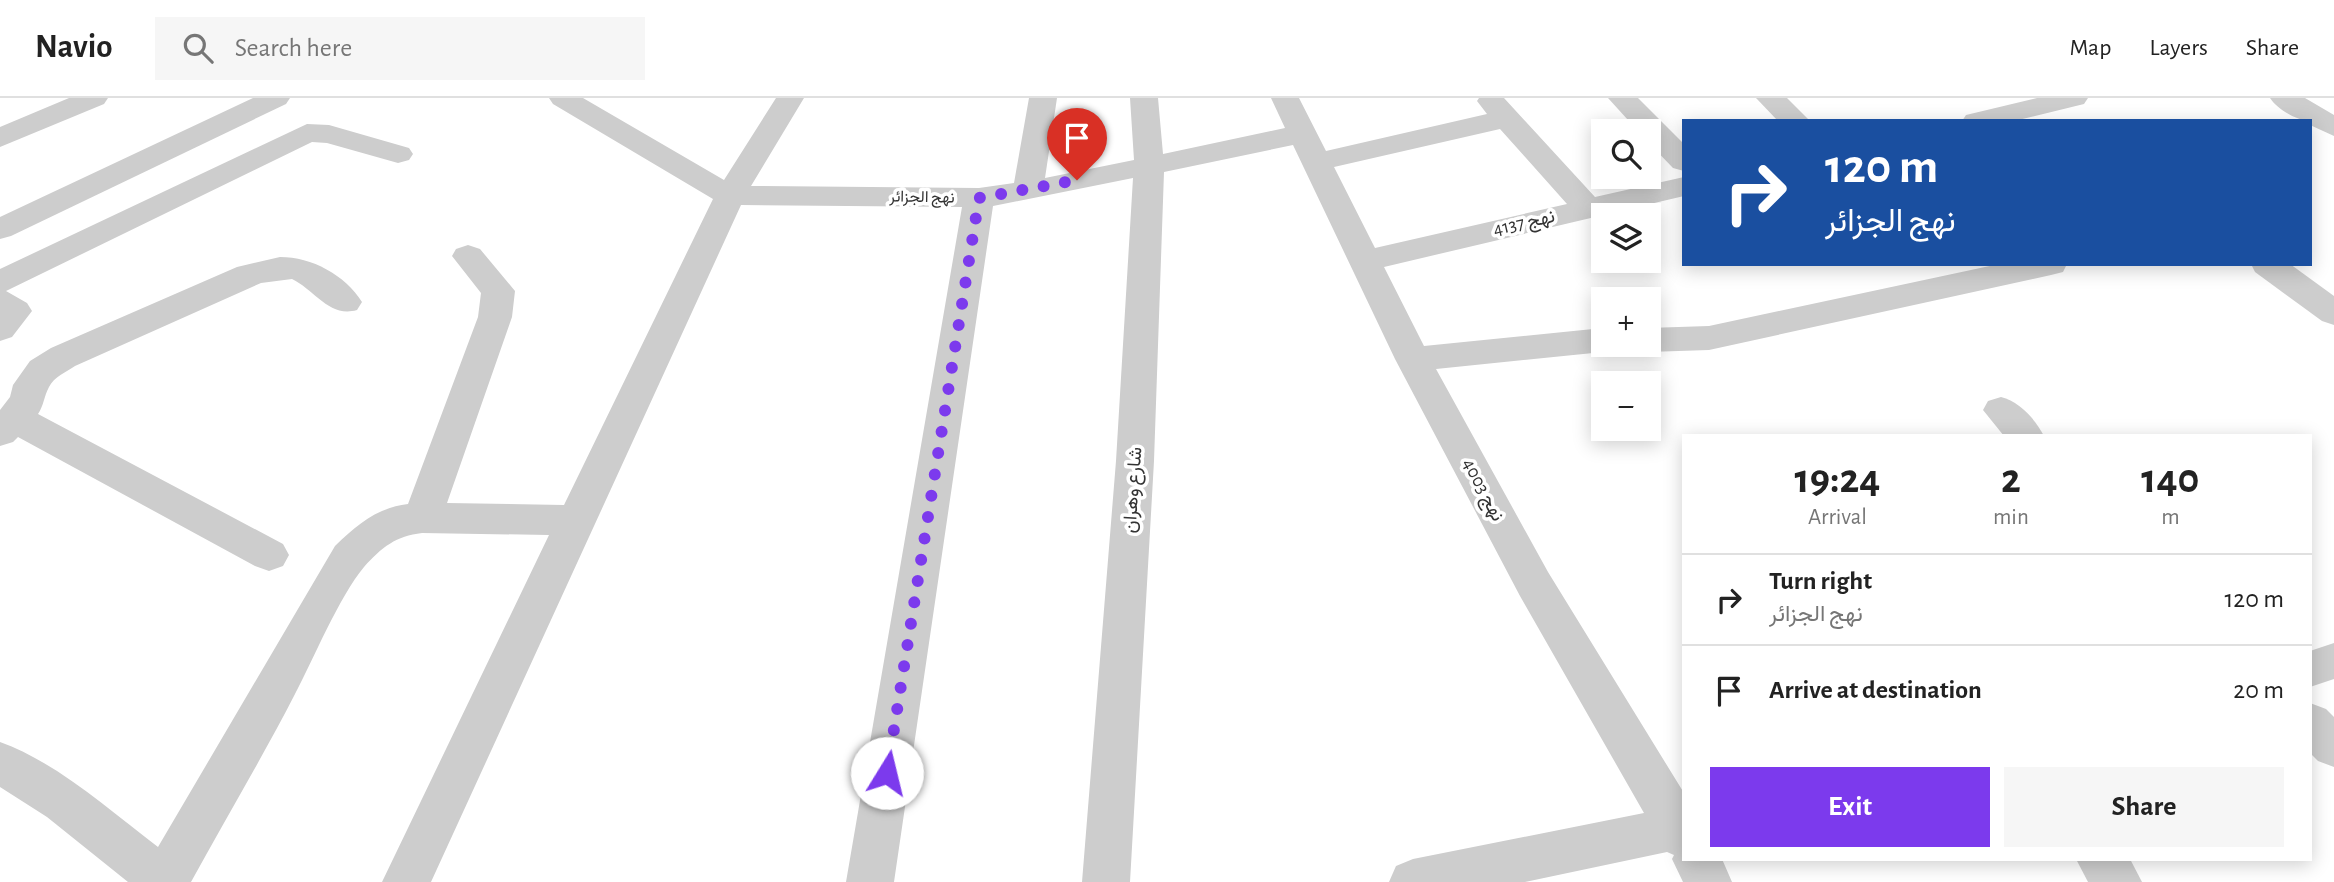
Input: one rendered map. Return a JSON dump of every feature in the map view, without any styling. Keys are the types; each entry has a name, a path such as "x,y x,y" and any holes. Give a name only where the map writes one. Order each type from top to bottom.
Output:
{"street":[{"path":"0,138 94,98"},
{"path":"0,229 276,98"},
{"name":"نهج الجزائر","path":"564,98 706,184 730,195 979,198 1028,191 1149,164 1309,148 1497,108"},
{"path":"407,882 730,195 790,98"},
{"path":"1028,191 1043,98"},
{"name":"شارع وهران","path":"1105,882 1135,461 1149,164 1144,98"},
{"name":"نهج 4003","path":"1285,98 1413,359 1534,584 1682,833"},
{"path":"1622,98 1682,160"},
{"path":"1770,98 1794,119"},
{"path":"1987,119 2045,108 2074,98"},
{"path":"2284,98 2334,127"},
{"path":"1497,108 1588,208"},
{"path":"0,282 307,133 329,134 398,154"},
{"name":"نهج 4137","path":"1364,261 1682,186"},
{"path":"870,882 979,198"},
{"path":"422,518 495,317 498,291 468,256"},
{"path":"269,555 8,425 28,400 31,385 43,370 63,357 249,275 270,268 296,266 313,274 345,302"},
{"path":"1661,340 1709,338 2042,266"},
{"path":"2270,266 2334,313"},
{"path":"0,301 15,312 0,330"},
{"path":"1413,359 1591,341"},
{"path":"2001,410 2024,434"},
{"path":"0,762 63,802 165,882 349,557 373,534 394,522 422,518 577,520"},
{"path":"2312,668 2334,662"},
{"path":"2312,725 2334,747"},
{"path":"1413,882 1682,838"},
{"name":"نهج 4003","path":"1697,861 1708,882"},
{"path":"2102,861 2118,882"}],"route":[{"path":"887,773 979,198 1077,180"}]}
